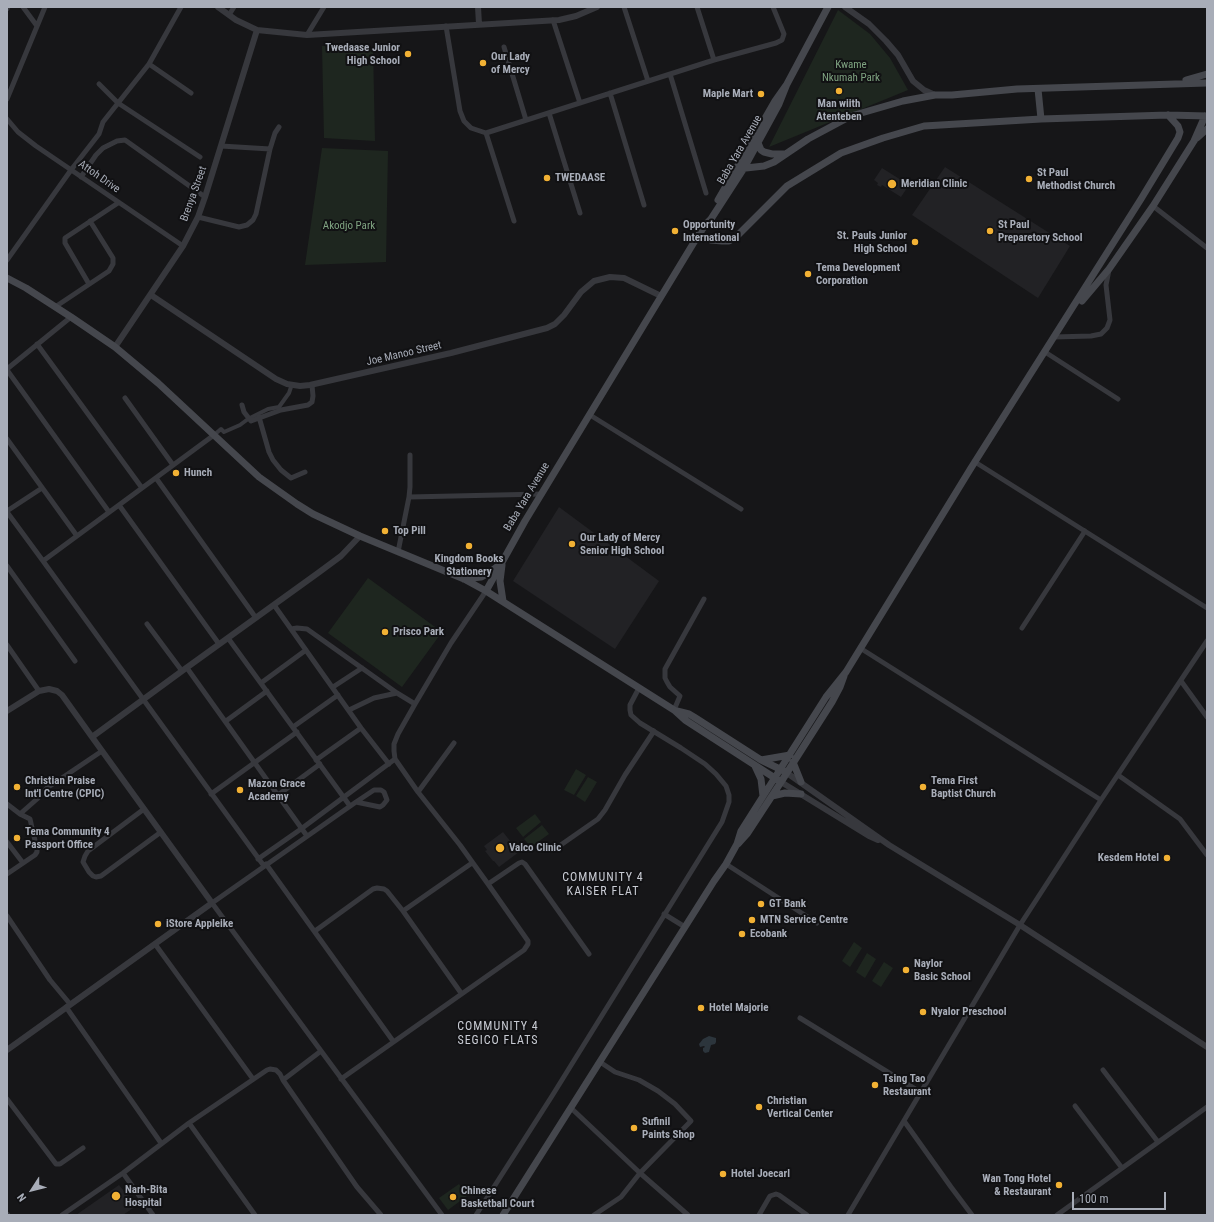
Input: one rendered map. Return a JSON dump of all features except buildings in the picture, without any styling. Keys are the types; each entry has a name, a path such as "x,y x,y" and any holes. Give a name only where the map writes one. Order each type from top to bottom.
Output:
{"main road":[{"name":"Baba Yara Avenue","path":"486,591 502,561 661,296 699,234 711,219 828,7"},
{"path":"1171,84 1207,74"},
{"path":"740,168 764,166 774,162 808,140 851,116 903,101 935,95 952,95 1017,88 1207,83"},
{"name":"Baba Yara Avenue","path":"740,168 758,143 779,104 786,84"},
{"path":"1038,88 1041,119"},
{"path":"737,844 747,834 772,796 778,780 826,698 846,672 975,462 1178,138 1180,132 1178,126 1168,116"},
{"path":"699,234 711,240 729,241 736,237 787,186 841,153 883,138 924,126 1041,119 1206,116 1194,141 1153,206 1109,269 1062,324"},
{"path":"1194,141 1207,129"},
{"path":"758,143 764,152 772,154 785,154"},
{"path":"7,278 71,317 115,347 158,382 259,477 313,514 360,536 464,579 486,591 674,710 686,720 778,780"},
{"path":"464,579 481,577 493,570 502,561"},
{"path":"502,561 500,581 503,601"},
{"path":"674,710 689,714 761,760 783,771"},
{"path":"761,760 792,758"},
{"path":"792,758 801,782"},
{"path":"755,766 761,779 763,796"},
{"path":"503,1215 726,864 737,844 741,831 763,796 778,780"},
{"path":"772,796 785,793 801,794"}],"street":[{"path":"23,7 37,26"},
{"path":"7,99 45,7"},
{"path":"7,260 71,170 99,134 103,122 149,64 181,7"},
{"path":"218,7 236,20 257,30 307,35 553,20 576,16 597,7"},
{"path":"229,15 234,7"},
{"path":"307,35 324,7"},
{"path":"478,7 480,24"},
{"path":"624,7 648,81"},
{"path":"697,7 714,60"},
{"path":"446,26 460,111 464,121 471,128 486,133 714,60 776,43 782,40 784,34 773,7"},
{"path":"845,7 869,24 886,41 898,56 913,80 924,90 935,95"},
{"path":"553,20 580,103"},
{"name":"Brenya Street","path":"115,347 184,246 198,217 222,146 257,30"},
{"path":"504,47 526,120"},
{"path":"149,64 191,93"},
{"path":"670,74 706,193"},
{"path":"99,84 118,103 200,157"},
{"path":"610,93 644,205"},
{"path":"549,112 580,213"},
{"name":"Attoh Drive","path":"7,119 26,139 118,203 184,246"},
{"path":"198,217 239,226 247,225 253,220 256,214 270,148 278,127"},
{"path":"486,133 514,221"},
{"path":"81,177 96,155 103,148 117,140 125,140 205,197"},
{"path":"222,146 270,148"},
{"path":"89,284 64,240 118,203"},
{"path":"1153,206 1207,248"},
{"path":"55,307 112,268 114,261 90,221"},
{"path":"1054,337 1091,336 1101,334 1107,328 1110,320 1106,285 1109,269"},
{"name":"Joe Manoo Street","path":"151,295 276,379 287,384 300,386 312,385 451,353 548,328 555,324 564,315 581,292 594,281 610,277 624,278 661,296"},
{"path":"71,317 7,369 109,512"},
{"path":"37,344 142,488"},
{"path":"1045,352 1118,399"},
{"path":"43,561 221,429 224,432 240,425 248,419 268,409 279,407 289,393 292,384"},
{"path":"248,419 251,421 280,410 308,405 312,402 312,385"},
{"path":"125,398 173,465"},
{"path":"242,405 248,419"},
{"path":"590,415 742,509"},
{"path":"259,417 269,452 281,470 291,478 305,472"},
{"path":"7,439 77,536"},
{"path":"398,552 409,497 410,454"},
{"path":"975,462 1207,608"},
{"path":"156,478 256,618"},
{"path":"42,488 7,511 258,859 265,865 316,931 394,1041"},
{"path":"409,497 542,494"},
{"path":"119,505 219,644"},
{"path":"1022,628 1085,531"},
{"path":"92,737 341,556 360,536"},
{"path":"7,566 75,661"},
{"path":"341,1078 524,950 528,944 528,941 488,884 418,792 396,759 394,751 394,744 398,734 415,704 451,643 486,591"},
{"path":"674,710 680,696 670,687 667,682 664,674 665,669 704,599"},
{"path":"274,605 388,764"},
{"path":"147,624 226,721 307,836"},
{"path":"291,629 307,629 397,693 415,704"},
{"path":"228,638 350,806"},
{"path":"848,1215 1020,925 1207,641"},
{"path":"7,645 39,691"},
{"path":"860,648 1101,800"},
{"path":"261,683 306,650"},
{"path":"333,687 362,668"},
{"path":"1181,681 1207,717"},
{"path":"476,1215 552,1096 722,822 729,802 729,795 726,786 716,774 687,752 634,719 631,715 630,705 639,688"},
{"path":"7,711 39,691 49,689 57,691 62,695 212,903 442,1215"},
{"path":"226,721 267,691"},
{"path":"349,710 374,698 397,693"},
{"path":"293,727 338,695"},
{"path":"278,795 361,728"},
{"path":"555,849 598,819 654,731"},
{"path":"211,794 297,732"},
{"path":"418,792 454,743"},
{"path":"20,814 47,788 102,751"},
{"path":"258,859 302,829 396,759"},
{"path":"783,771 801,782 889,845 1020,925 1207,1047"},
{"path":"1118,775 1180,819 1207,855"},
{"path":"778,780 869,836 889,845"},
{"path":"7,1050 265,865 350,806 356,802 374,790 381,790 384,792 387,800 380,807 356,802"},
{"path":"7,804 20,814 30,818 37,848 35,855 7,874"},
{"path":"144,809 88,851 83,862 89,872 93,876 101,876 161,832"},
{"path":"7,842 23,863"},
{"path":"488,884 519,863 522,862 525,864 589,954"},
{"path":"403,912 472,863"},
{"path":"726,864 817,922"},
{"path":"316,931 373,889 384,889 403,912 461,994"},
{"path":"664,914 685,927"},
{"path":"7,916 161,1144"},
{"path":"155,944 253,1079"},
{"path":"800,1018 920,1092"},
{"path":"282,1080 321,1051"},
{"path":"594,1215 621,1197 640,1173 691,1121 675,1104 658,1091 639,1080 615,1072 600,1062"},
{"path":"62,1215 123,1173 189,1123 270,1069 280,1074 282,1080 357,1187 381,1215"},
{"path":"1103,1070 1158,1142"},
{"path":"7,1099 56,1164 60,1164 83,1148"},
{"path":"1075,1106 1122,1168"},
{"path":"1057,1215 1207,1106"},
{"path":"571,1108 640,1173 688,1215"},
{"path":"904,1121 972,1215"},
{"path":"189,1123 255,1215"},
{"path":"123,1173 153,1215"},
{"path":"759,1215 770,1196 776,1194 807,1215"}],"shaded area":[{"name":"St Paul Preparetory School","path":"945,167 1070,246 1038,298 912,215"},
{"name":"Meridian Clinic","path":"882,168 909,185 901,197 882,185 881,187 877,185 878,183 874,180"},
{"name":"Our Lady of Mercy Senior High School","path":"559,507 659,581 615,649 513,581"},
{"name":"Valco Clinic","path":"503,832 519,852 499,867 485,851 487,850 484,846"},
{"path":"709,1036 716,1038 716,1042 715,1044 711,1045 709,1052 705,1053 703,1048 705,1047 700,1047 699,1044 703,1039"},
{"name":"Narh-Bita Hospital","path":"119,1185 136,1206 123,1215 76,1215"}],"green space":[{"name":"Kwame Nkumah Park","path":"838,10 870,34 890,58 908,90 769,147"},
{"path":"322,46 373,47 375,141 324,138"},
{"name":"Akodjo Park","path":"322,148 388,151 386,262 305,265"},
{"name":"Prisco Park","path":"368,578 442,632 402,687 328,633"},
{"path":"576,769 586,775 574,795 564,790"},
{"path":"588,777 597,782 585,802 576,796"},
{"path":"535,814 541,822 523,837 516,828"},
{"path":"542,825 549,834 531,847 524,839"},
{"path":"854,942 862,948 850,967 842,961"},
{"path":"867,953 876,959 865,978 856,972"},
{"path":"884,962 893,968 881,987 872,981"},
{"name":"Chinese Basketball Court","path":"459,1184 467,1196 448,1210 439,1198"}],"place":[{"name":"Twedaase Junior High School","path":"408,54"},
{"name":"Our Lady of Mercy","path":"483,63"},
{"name":"Man wiith Atenteben","path":"839,91"},
{"name":"Maple Mart","path":"761,94"},
{"name":"TWEDAASE","path":"547,178"},
{"name":"St Paul Methodist Church","path":"1029,179"},
{"name":"Meridian Clinic","path":"892,184"},
{"name":"Opportunity International","path":"675,231"},
{"name":"St Paul Preparetory School","path":"990,231"},
{"name":"St. Pauls Junior High School","path":"915,242"},
{"name":"Tema Development Corporation","path":"808,274"},
{"name":"Hunch","path":"176,473"},
{"name":"Top Pill","path":"385,531"},
{"name":"Our Lady of Mercy Senior High School","path":"572,544"},
{"name":"Kingdom Books Stationery","path":"469,546"},
{"name":"Prisco Park","path":"385,632"},
{"name":"Christian Praise Int'l Centre (CPIC)","path":"17,787"},
{"name":"Tema First Baptist Church","path":"923,787"},
{"name":"Mazon Grace Academy","path":"240,790"},
{"name":"Tema Community 4 Passport Office","path":"17,838"},
{"name":"Valco Clinic","path":"500,848"},
{"name":"Kesdem Hotel","path":"1167,858"},
{"name":"GT Bank","path":"761,904"},
{"name":"MTN Service Centre","path":"752,920"},
{"name":"iStore Appleike","path":"158,924"},
{"name":"Ecobank","path":"742,934"},
{"name":"Naylor Basic School","path":"906,970"},
{"name":"Hotel Majorie","path":"701,1008"},
{"name":"Nyalor Preschool","path":"923,1012"},
{"name":"Tsing Tao Restaurant","path":"875,1085"},
{"name":"Christian Vertical Center","path":"759,1107"},
{"name":"Sufinil Paints Shop","path":"634,1128"},
{"name":"Hotel Joecarl","path":"723,1174"},
{"name":"Wan Tong Hotel & Restaurant","path":"1059,1185"},
{"name":"Narh-Bita Hospital","path":"116,1196"},
{"name":"Chinese Basketball Court","path":"453,1197"}],"district":[{"name":"COMMUNITY 4 KAISER FLAT","path":"603,885"},
{"name":"COMMUNITY 4 SEGICO FLATS","path":"498,1034"}]}
